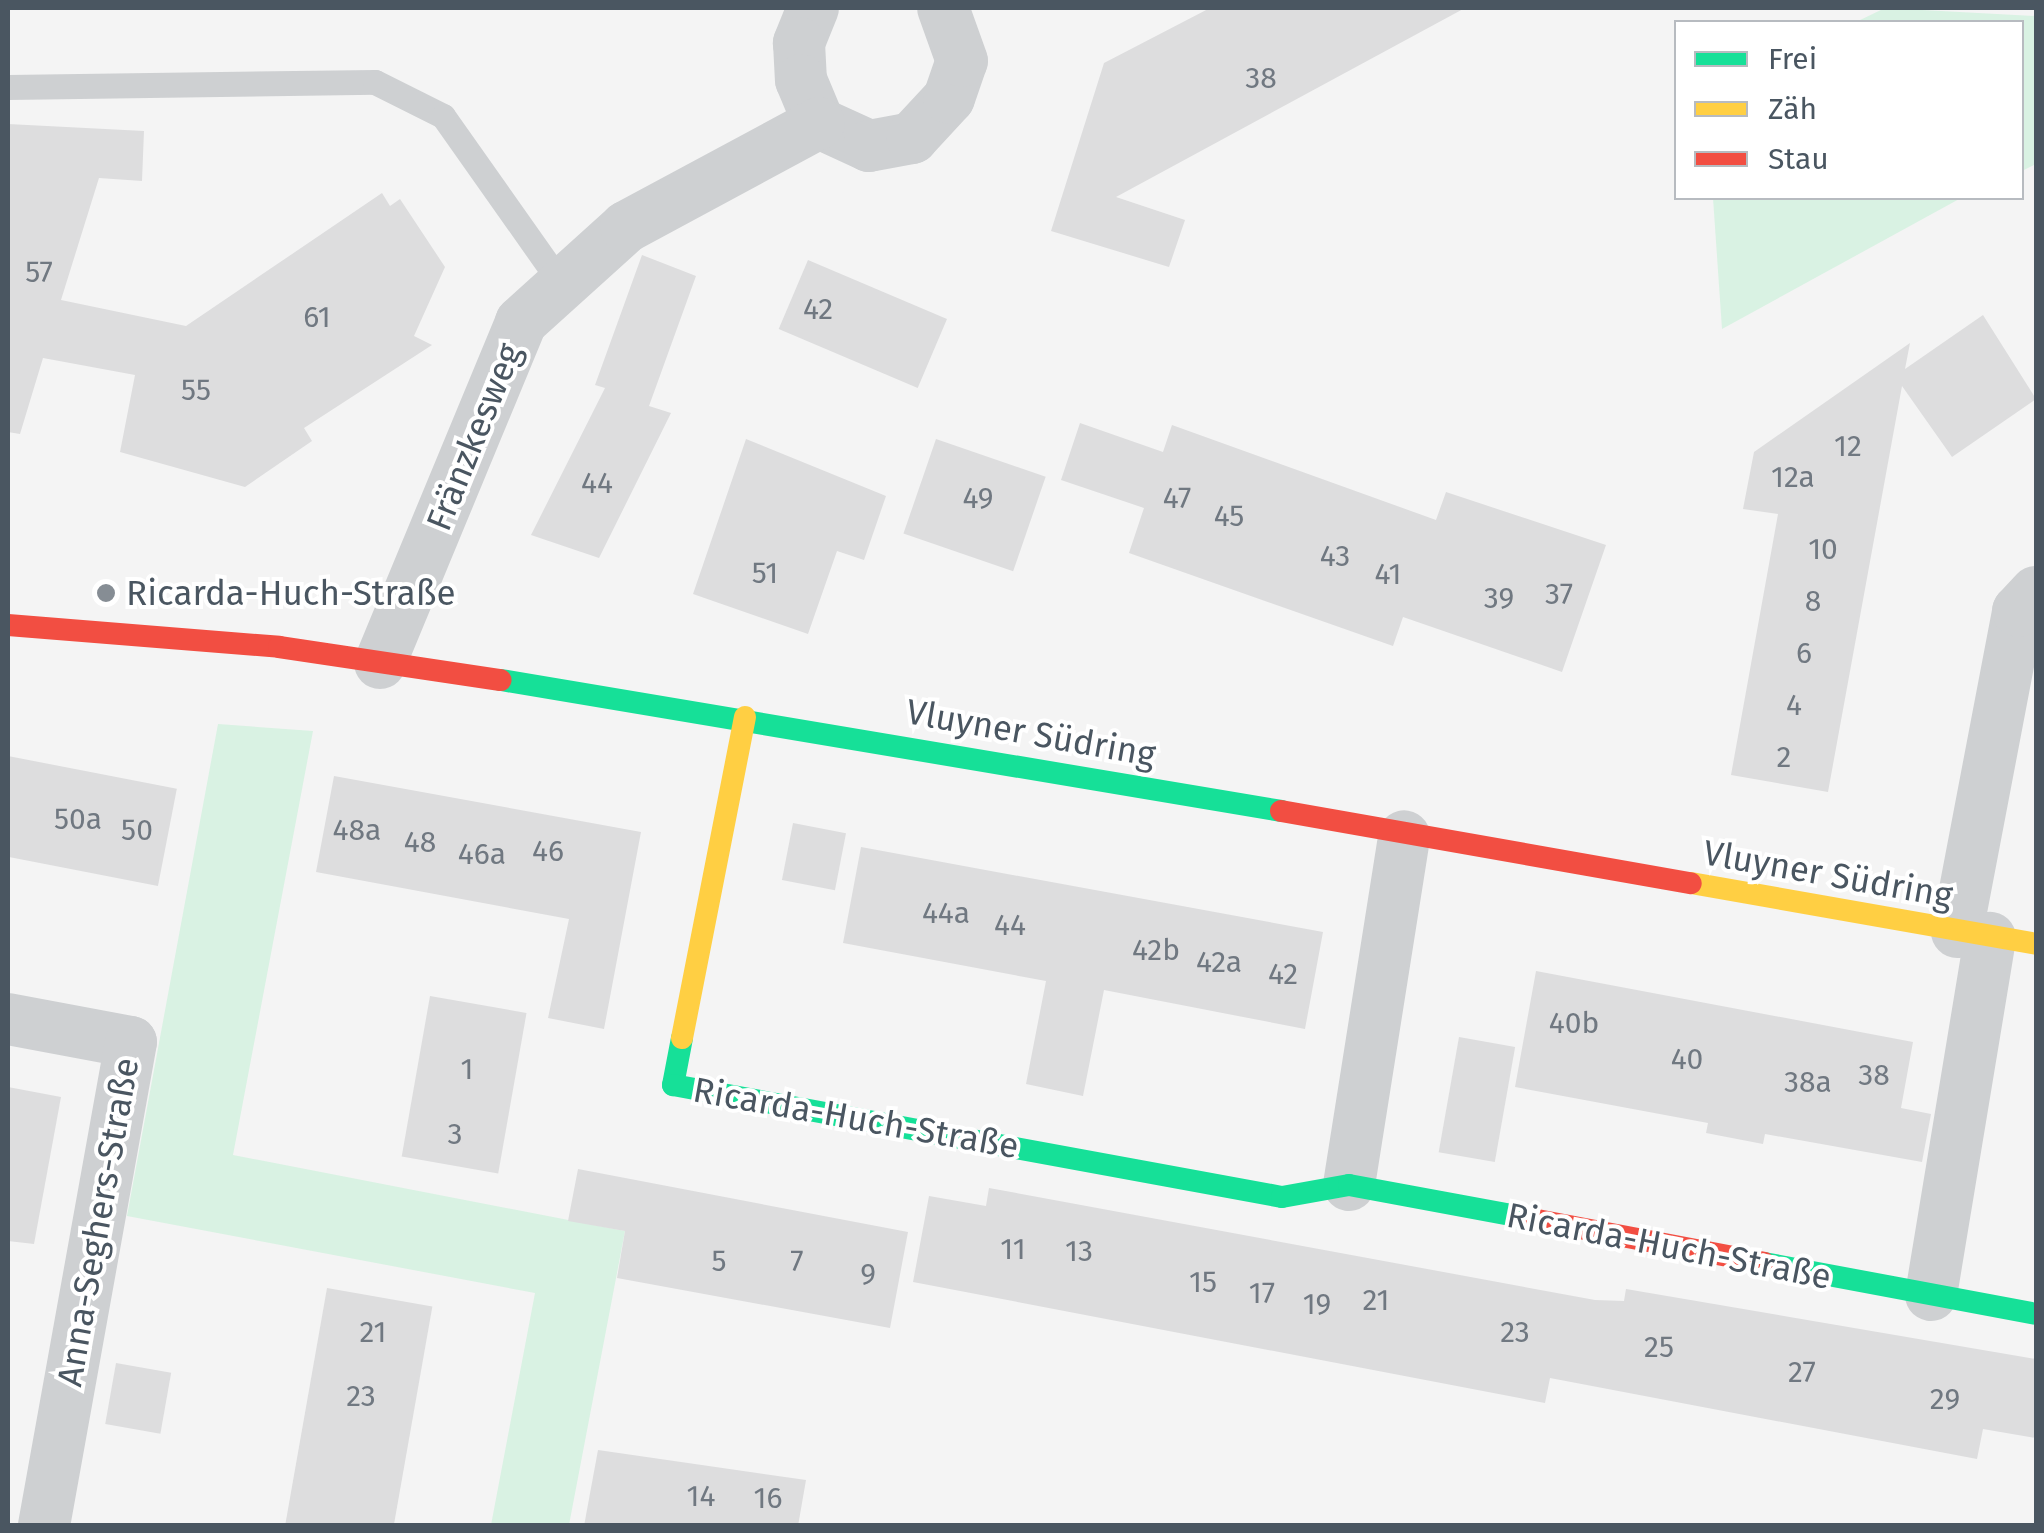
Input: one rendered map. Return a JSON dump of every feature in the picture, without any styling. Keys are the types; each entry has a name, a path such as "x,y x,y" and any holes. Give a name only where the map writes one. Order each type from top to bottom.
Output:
{"street":[{"path":"813,8 800,43 801,80 819,123 869,146 912,138 949,98 962,61 944,8"},
{"name":"Fränzkesweg","path":"380,663 521,322 626,227 819,123"},
{"path":"1931,1295 1994,938 2018,611 2036,592"},
{"name":"Vluyner Südring","path":"8,626 380,663 745,717 1994,938"},
{"name":"Ricarda-Huch-Straße","path":"745,717 673,1085 1282,1197 1349,1186 2036,1314"},
{"path":"1349,1186 1404,836"},
{"name":"Anna-Seghers-Straße","path":"8,1020 131,1042 44,1526"}],"lane":[{"path":"8,86 375,82 444,116 562,285"}],"green space":[{"path":"1885,8 2036,16 2036,164 2024,170 2024,20 1860,20"},
{"path":"1713,200 1957,200 1722,329"},
{"path":"218,724 313,731 233,1155 625,1231 569,1525 491,1525 535,1293 127,1216"}],"building":[{"path":"1210,8 1465,8 1116,197 1185,220 1169,267 1051,231 1104,63"},
{"path":"8,124 144,131 142,181 99,178 61,300 186,326 382,193 390,206 400,199 445,267 414,336 432,345 304,428 312,441 245,487 120,452 135,375 43,358 20,434 8,432"},
{"path":"642,255 696,276 649,406 671,413 599,558 531,535 605,388 595,385"},
{"path":"808,260 947,319 918,388 779,329"},
{"path":"1983,315 2036,399 1952,457 1902,386 1828,792 1731,775 1778,514 1743,509 1754,452 1910,343 1905,369"},
{"path":"1080,423 1163,452 1172,425 1436,520 1446,492 1606,545 1562,672 1403,617 1393,646 1129,553 1144,508 1061,480"},
{"path":"746,439 886,496 864,560 837,551 808,634 693,594"},
{"path":"936,439 1046,477 1013,571 903,534"},
{"path":"8,756 177,789 158,886 8,857"},
{"path":"334,776 641,832 604,1029 548,1018 569,919 316,872"},
{"path":"793,823 846,833 835,890 782,880"},
{"path":"861,847 1323,932 1305,1029 1104,990 1083,1096 1026,1084 1046,981 843,943"},
{"path":"1536,971 1913,1042 1901,1108 1931,1114 1922,1162 1765,1134 1763,1144 1706,1133 1708,1123 1515,1087"},
{"path":"430,996 527,1013 498,1174 402,1157"},
{"path":"1459,1037 1515,1047 1495,1162 1439,1152"},
{"path":"8,1087 61,1097 34,1244 8,1241"},
{"path":"578,1169 908,1232 890,1328 617,1278 625,1231 568,1221"},
{"path":"989,1188 1595,1300 1624,1301 1626,1289 2036,1359 2036,1438 1983,1429 1977,1459 1550,1378 1545,1403 913,1282 929,1196 986,1206"},
{"path":"327,1288 432,1307 394,1526 285,1526"},
{"path":"116,1363 171,1373 160,1434 105,1424"},
{"path":"598,1450 806,1480 798,1526 584,1526"}],"traffic: fast":[{"path":"501,680 1281,811"},
{"path":"682,1038 673,1085 1282,1197 1349,1185 1532,1219"},
{"path":"1764,1263 2036,1314"}],"traffic: slow":[{"path":"682,1038 745,717"},
{"path":"1691,883 2036,944"}],"traffic: jam":[{"path":"8,625 279,647 501,680"},
{"path":"1281,811 1691,883"},
{"path":"1532,1219 1764,1263"}],"place":[{"name":"Ricarda-Huch-Straße","path":"106,593"}]}
